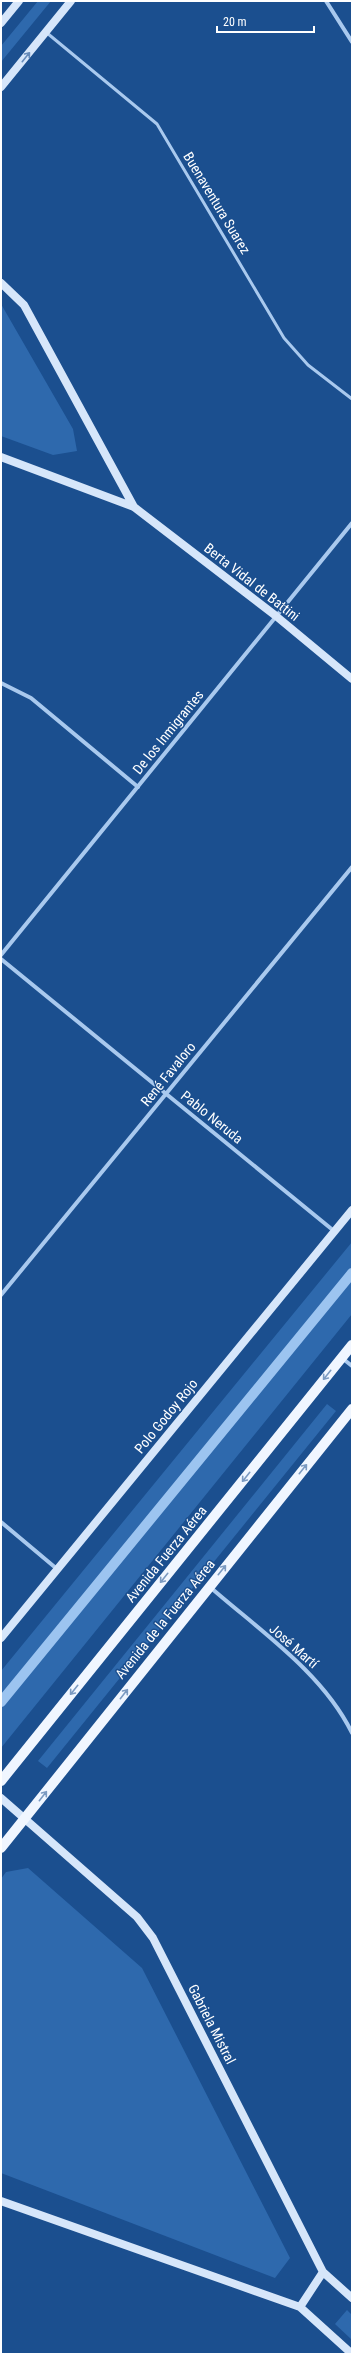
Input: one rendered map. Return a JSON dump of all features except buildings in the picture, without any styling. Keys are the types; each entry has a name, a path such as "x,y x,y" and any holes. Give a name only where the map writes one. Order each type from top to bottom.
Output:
{"main road":[{"name":"Avenida Fuerza Aérea","path":"1,1781 352,1345"},
{"name":"Avenida de la Fuerza Aérea","path":"1,1848 352,1409"}],"street":[{"path":"1,87 71,1"},
{"path":"326,1 352,42"},
{"path":"1,23 16,2"},
{"name":"Berta Vidal de Battini","path":"1,283 24,305 134,507"},
{"name":"Berta Vidal de Battini","path":"1,457 134,507 276,616 352,679"},
{"name":"De los Inmigrantes","path":"1,955 352,523"},
{"path":"1,683 31,698 138,787"},
{"name":"René Favaloro","path":"1,1294 352,867"},
{"name":"Pablo Neruda","path":"1,959 335,1231"},
{"name":"Polo Godoy Rojo","path":"1,1638 352,1210"},
{"path":"342,1358 352,1366"},
{"path":"1,1522 57,1570"},
{"name":"José Martí","path":"209,1586 318,1681 342,1711 352,1733"},
{"name":"Gabriela Mistral","path":"1,1798 137,1917 153,1938 322,2272 352,2298"},
{"path":"1,2201 300,2307 352,2354"},
{"path":"300,2307 322,2272"}],"lane":[{"name":"Buenaventura Suarez","path":"46,32 157,124 284,338 308,364 352,399"}],"shaded area":[{"path":"38,1 51,1 1,62 1,46"},
{"path":"1,304 73,429 77,451 53,455 1,436"},
{"path":"352,1242 352,1314 1,1748 1,1671"},
{"path":"327,1404 336,1411 47,1768 38,1761"},
{"path":"28,1868 142,1968 290,2258 275,2278 1,2173 1,1879 6,1872"},
{"path":"347,2310 352,2315 352,2340 335,2324"}],"waterway":[{"path":"1,1702 352,1273"}]}
